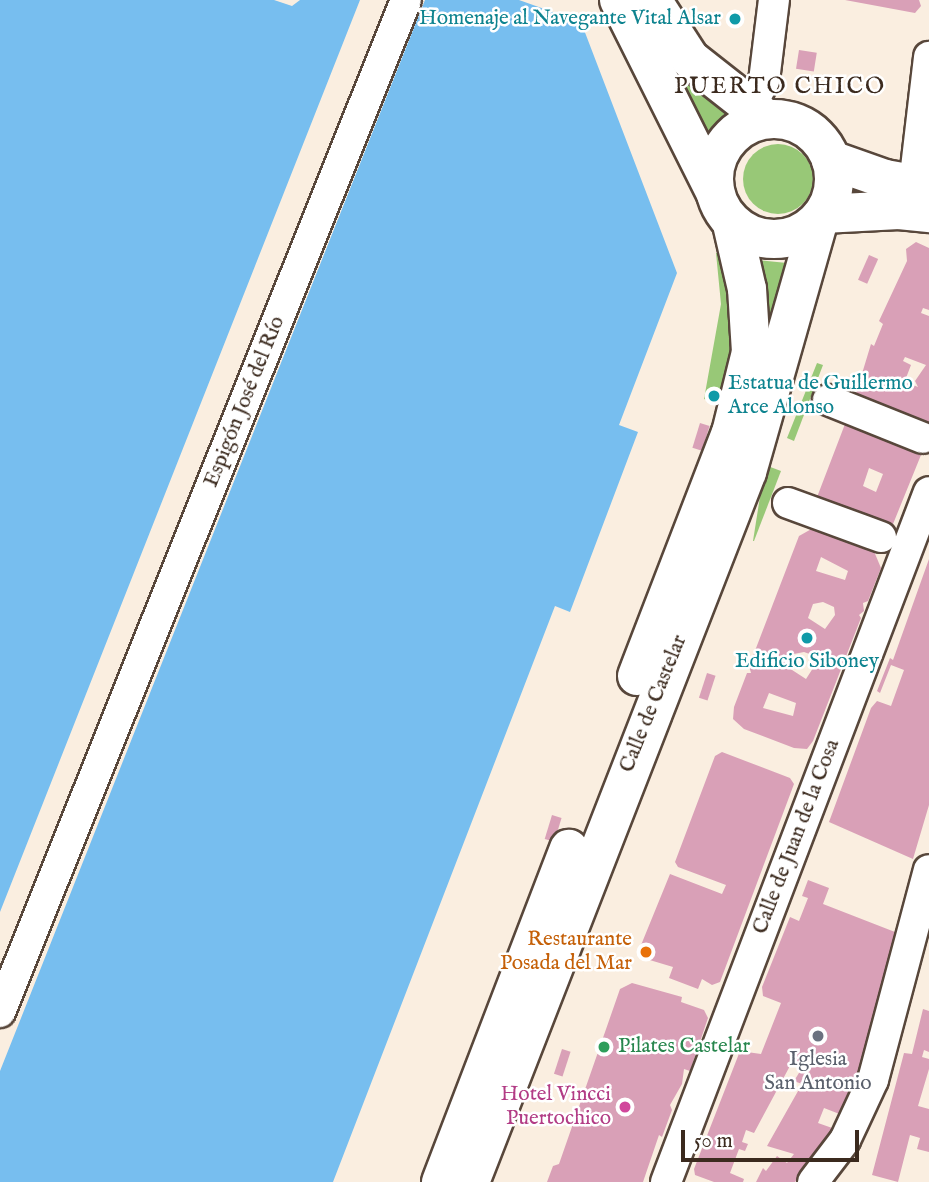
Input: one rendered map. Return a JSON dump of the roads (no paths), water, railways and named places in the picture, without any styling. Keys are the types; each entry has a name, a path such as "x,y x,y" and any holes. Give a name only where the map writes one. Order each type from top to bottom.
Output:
{"main road":[{"path":"620,0 724,208 756,238 784,240 810,230 821,217 834,178 831,160 808,129 785,119 758,113 690,59 652,0"},
{"path":"724,208 714,171 722,150 736,132 758,113"},
{"path":"831,160 924,195"},
{"path":"821,217 899,209 924,195"},
{"name":"Calle de Castelar","path":"441,1182 731,433 751,352 747,289 724,208"},
{"name":"Calle de Castelar","path":"470,1182 747,472 821,217"}],"street":[{"name":"Espigón José del Río","path":"0,1012 406,0"},
{"path":"758,113 774,0"},
{"path":"924,195 929,57"},
{"path":"828,400 923,438"},
{"name":"Calle de Juan de la Cosa","path":"666,1182 929,492"},
{"path":"788,503 881,537"},
{"path":"821,1179 859,1115 873,1080 929,870"}],"water":[{"path":"0,0 274,0 292,6 300,0 360,0 0,912"},
{"path":"425,0 519,0 581,22 677,273 619,425 638,432 570,612 555,606 333,1182 0,1182 0,1071"}],"place":[{"name":"Homenaje al Navegante Vital Alsar","path":"735,19"},
{"name":"Estatua de Guillermo Arce Alonso","path":"714,396"},
{"name":"Edificio Siboney","path":"807,638"},
{"name":"Restaurante Posada del Mar","path":"646,952"},
{"name":"Iglesia San Antonio","path":"818,1036"},
{"name":"Pilates Castelar","path":"604,1047"},
{"name":"Hotel Vincci Puertochico","path":"625,1107"}],"district":[{"name":"PUERTO CHICO","path":"780,87"}]}
